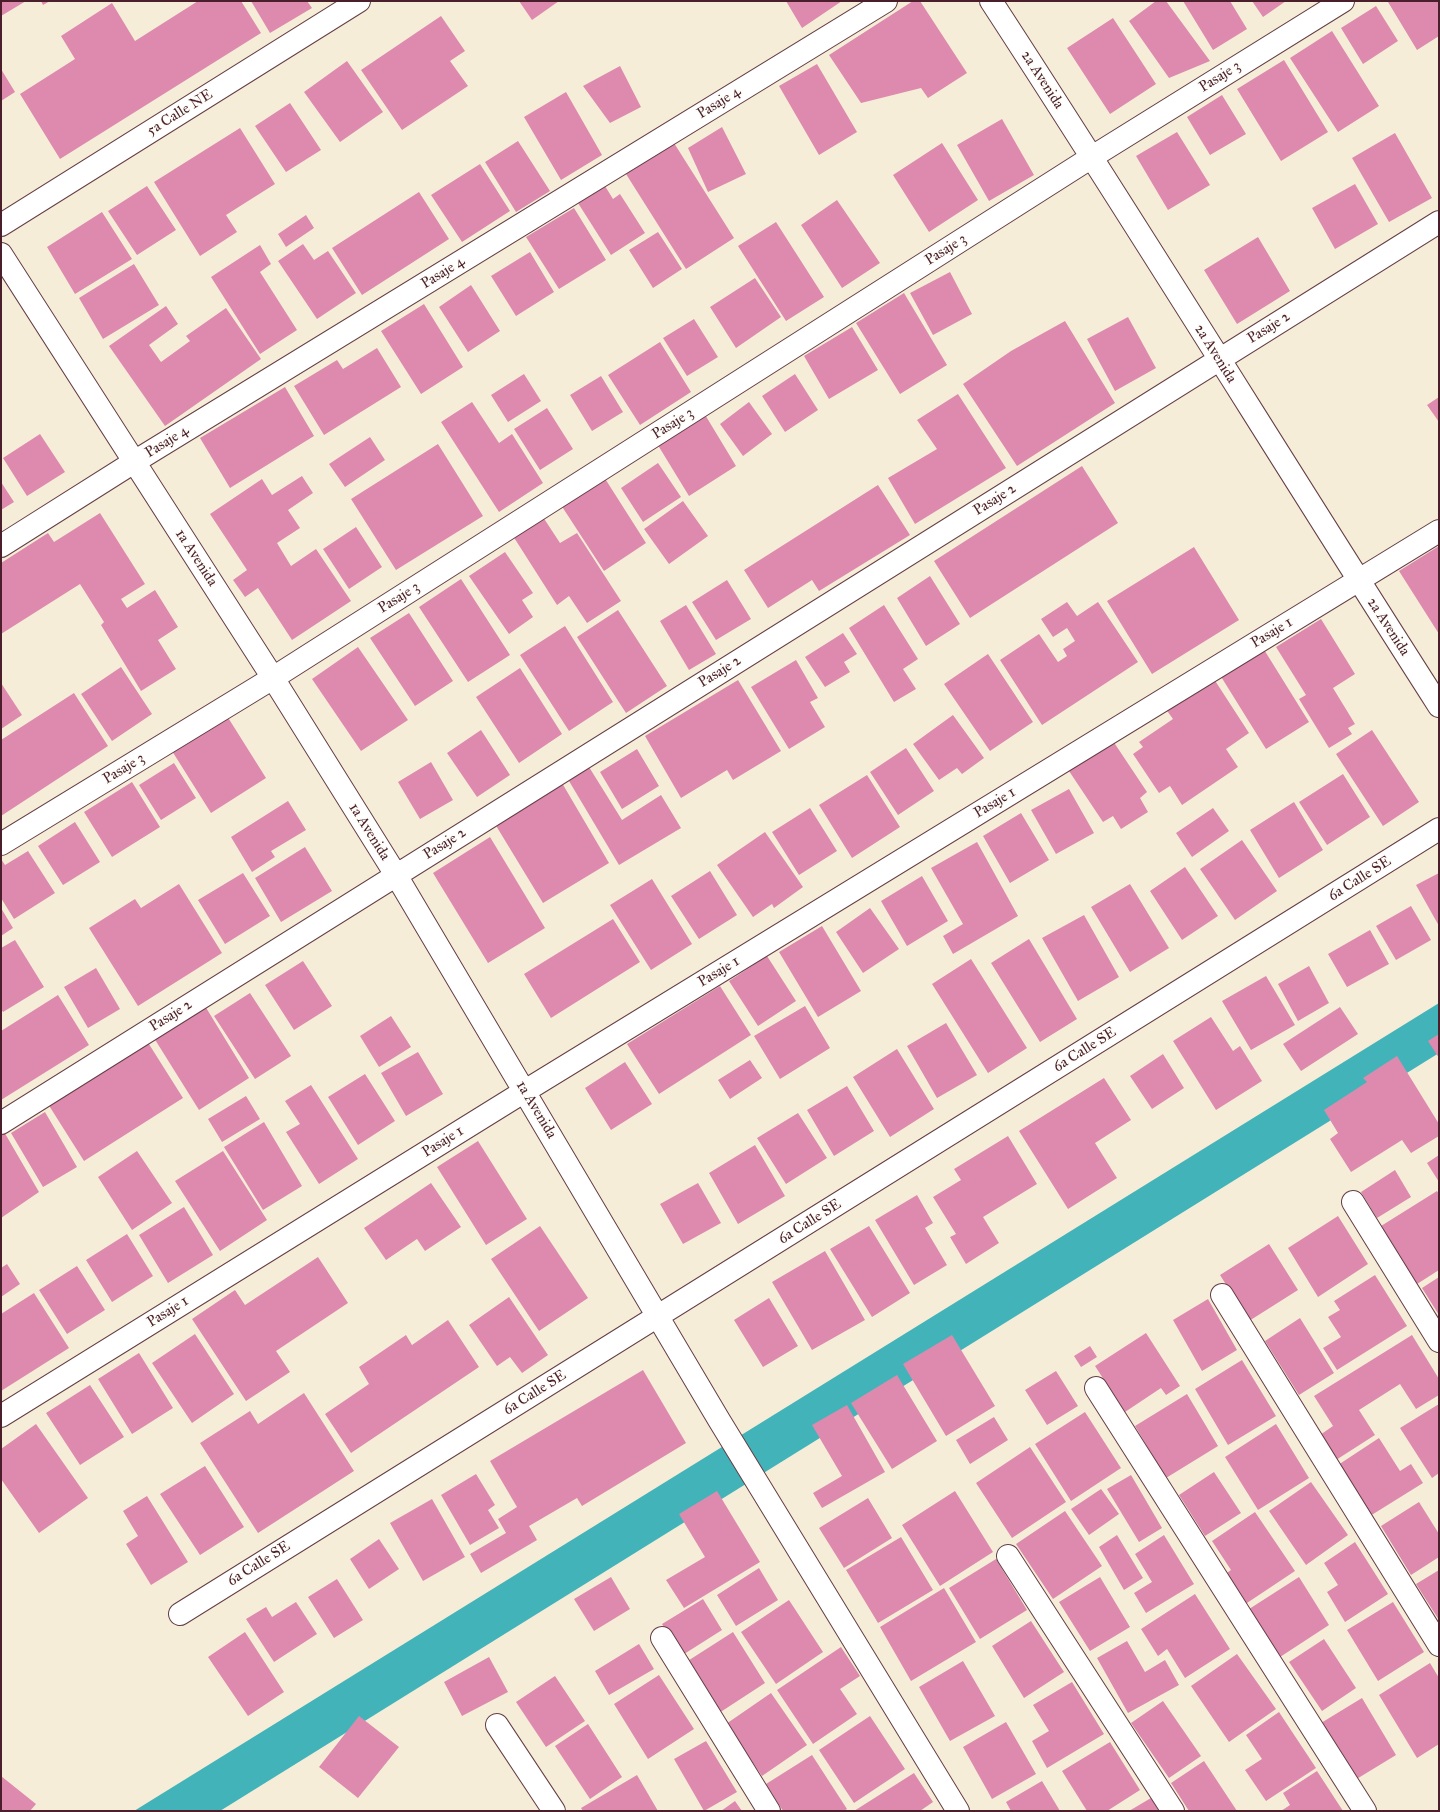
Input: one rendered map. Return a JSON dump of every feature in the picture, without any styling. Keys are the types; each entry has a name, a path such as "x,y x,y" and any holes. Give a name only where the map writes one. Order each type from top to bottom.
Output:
{"street":[{"name":"5a Calle NE","path":"1,225 359,1"},
{"name":"Pasaje 4","path":"1,546 134,462 886,1"},
{"name":"2a Avenida","path":"990,1 1092,157 1218,360 1439,706"},
{"name":"Pasaje 3","path":"1,844 273,678 1092,157 1343,1"},
{"name":"Pasaje 2","path":"1,1122 1439,222"},
{"name":"1a Avenida","path":"1,254 273,678 396,875 719,1420 958,1811"},
{"name":"Pasaje 1","path":"1,1416 525,1091 1439,531"},
{"name":"6a Calle SE","path":"180,1614 1439,829"},
{"path":"1353,1202 1439,1341"},
{"path":"1222,1295 1439,1645"},
{"path":"1096,1388 1365,1811"},
{"path":"1008,1556 1173,1811"},
{"path":"662,1638 768,1811"},
{"path":"497,1726 554,1811"}],"water":[{"path":"1439,1003 1439,1053 220,1811 134,1811"}],"building":[{"path":"1,1 26,1 1,16"},
{"path":"41,1 50,1 43,5"},
{"path":"198,1 241,1 261,33 60,159 20,94 75,59 61,36 112,3 135,41"},
{"path":"251,1 307,1 312,8 270,33"},
{"path":"519,1 559,1 532,20"},
{"path":"786,1 842,1 802,28"},
{"path":"913,1 920,1 967,73 928,98 921,88 861,103 829,55"},
{"path":"1156,1 1166,1 1210,61 1169,78 1129,21"},
{"path":"1183,1 1230,1 1247,29 1213,50"},
{"path":"1252,1 1286,1 1263,17"},
{"path":"1439,1 1439,36 1417,50 1388,2"},
{"path":"1376,6 1398,41 1363,64 1341,28"},
{"path":"441,16 465,51 450,61 468,86 402,130 361,70"},
{"path":"1113,18 1156,84 1110,114 1067,48"},
{"path":"1332,31 1379,106 1338,132 1290,58"},
{"path":"1284,60 1328,132 1281,161 1237,89"},
{"path":"347,61 383,112 340,142 304,92"},
{"path":"817,64 857,132 819,155 779,86"},
{"path":"620,66 641,107 610,123 583,86"},
{"path":"1,69 15,92 1,101"},
{"path":"566,92 602,155 561,180 524,117"},
{"path":"1222,95 1246,134 1210,155 1187,117"},
{"path":"290,103 321,150 286,172 255,126"},
{"path":"1002,119 1034,175 989,201 957,145"},
{"path":"722,127 746,174 708,192 688,148"},
{"path":"240,128 275,184 226,215 237,232 200,256 154,182"},
{"path":"1177,132 1210,185 1168,210 1136,156"},
{"path":"1395,133 1432,198 1389,222 1352,158"},
{"path":"518,141 550,191 516,212 485,162"},
{"path":"674,143 734,238 686,269 626,174"},
{"path":"942,143 978,200 929,232 893,175"},
{"path":"480,164 510,211 462,242 431,195"},
{"path":"1355,184 1378,224 1335,249 1312,208"},
{"path":"147,186 176,230 137,255 108,211"},
{"path":"605,186 613,199 620,194 645,233 611,255 578,203"},
{"path":"419,192 449,239 362,295 332,248"},
{"path":"837,200 880,263 842,288 801,225"},
{"path":"574,208 606,260 559,289 526,237"},
{"path":"102,212 132,259 75,294 47,247"},
{"path":"306,215 314,228 286,247 278,234"},
{"path":"776,222 824,297 786,321 738,246"},
{"path":"658,232 682,269 653,288 629,250"},
{"path":"1258,237 1290,291 1237,324 1204,270"},
{"path":"303,244 314,260 328,251 356,293 317,319 278,261"},
{"path":"260,245 271,264 260,272 297,330 260,354 211,277"},
{"path":"530,252 554,292 516,316 491,276"},
{"path":"134,264 159,305 103,339 79,298"},
{"path":"950,272 972,314 933,335 910,293"},
{"path":"755,278 781,317 736,348 710,307"},
{"path":"471,285 500,331 468,352 439,307"},
{"path":"904,293 947,365 900,394 856,323"},
{"path":"424,304 463,367 421,394 381,331"},
{"path":"166,306 178,324 149,345 161,362 190,341 186,336 226,308 261,359 165,426 109,346"},
{"path":"1128,317 1156,368 1115,391 1087,339"},
{"path":"694,319 718,357 687,376 663,338"},
{"path":"1065,321 1115,403 1017,466 963,384 1011,351"},
{"path":"852,327 878,370 829,399 804,356"},
{"path":"660,342 691,392 640,425 608,375"},
{"path":"377,348 401,387 324,435 294,386 337,360 343,369"},
{"path":"524,374 541,401 508,422 491,395"},
{"path":"795,374 818,410 785,432 762,396"},
{"path":"601,376 623,412 592,431 570,395"},
{"path":"285,387 314,436 230,488 200,438"},
{"path":"958,394 1006,468 915,524 888,478 937,449 917,420"},
{"path":"1439,397 1439,422 1427,405"},
{"path":"472,402 499,443 512,434 543,483 499,512 441,422"},
{"path":"749,402 772,434 743,456 720,424"},
{"path":"547,408 573,449 540,470 514,429"},
{"path":"704,413 736,466 689,496 656,442"},
{"path":"40,434 65,472 27,496 3,458"},
{"path":"370,437 385,460 345,487 329,464"},
{"path":"438,444 483,516 396,570 351,499"},
{"path":"658,463 681,497 643,522 621,488"},
{"path":"1082,466 1118,523 970,618 934,561"},
{"path":"302,476 313,493 288,510 300,528 277,543 291,566 316,549 351,601 292,640 258,588 245,597 233,580 247,570 210,514 262,479 272,495"},
{"path":"604,477 646,543 604,571 561,505"},
{"path":"1,482 14,502 1,510"},
{"path":"878,485 910,535 819,591 812,580 768,608 744,570"},
{"path":"683,501 708,536 669,564 644,529"},
{"path":"100,513 145,584 121,599 127,608 155,590 178,627 158,640 176,669 141,691 101,625 104,622 80,584 1,634 1,563 48,533 54,542"},
{"path":"543,517 560,543 577,533 621,601 587,623 569,596 557,605 513,536"},
{"path":"356,527 382,567 349,589 323,549"},
{"path":"1439,546 1439,634 1399,571"},
{"path":"1194,547 1239,620 1152,674 1107,601"},
{"path":"505,552 533,593 522,600 533,617 509,634 469,576"},
{"path":"930,576 960,624 926,646 897,598"},
{"path":"461,579 510,655 468,682 419,607"},
{"path":"727,580 751,619 716,640 692,602"},
{"path":"1067,602 1077,616 1098,602 1138,662 1042,725 1000,660 1039,634 1058,662 1067,656 1063,649 1075,641 1067,628 1053,637 1041,619"},
{"path":"686,605 716,654 689,670 660,621"},
{"path":"884,605 918,659 903,669 916,689 894,702 849,628"},
{"path":"618,610 667,686 626,713 577,637"},
{"path":"409,613 453,681 415,706 370,638"},
{"path":"1321,619 1355,674 1333,688 1355,724 1348,728 1352,734 1329,748 1299,699 1306,695 1276,647"},
{"path":"565,626 613,702 569,731 520,655"},
{"path":"843,633 857,654 844,662 850,672 825,687 805,657"},
{"path":"358,647 408,720 361,751 312,679"},
{"path":"1263,648 1309,722 1266,749 1220,675"},
{"path":"988,654 1033,722 990,751 944,684"},
{"path":"796,660 818,698 810,702 825,727 789,749 751,687"},
{"path":"121,667 152,714 112,741 81,694"},
{"path":"520,668 562,734 519,763 476,697"},
{"path":"1212,676 1249,733 1226,749 1238,767 1182,805 1170,786 1159,793 1133,754 1143,747 1139,742 1173,719 1165,708"},
{"path":"738,680 781,751 733,780 727,770 681,798 645,736"},
{"path":"1,683 22,715 1,729"},
{"path":"74,693 108,746 1,816 1,740"},
{"path":"222,708 266,778 211,813 167,743"},
{"path":"953,715 984,758 962,774 957,768 939,780 913,744"},
{"path":"481,730 510,775 477,797 447,753"},
{"path":"1372,730 1419,802 1383,826 1336,754"},
{"path":"1113,741 1147,792 1140,798 1148,812 1121,829 1113,816 1103,822 1069,771"},
{"path":"906,748 934,791 898,815 870,772"},
{"path":"637,749 659,786 622,809 600,772"},
{"path":"431,762 453,800 420,819 398,782"},
{"path":"174,763 196,798 161,820 139,785"},
{"path":"589,767 622,820 661,795 681,828 619,865 569,781"},
{"path":"1343,774 1370,817 1327,845 1299,802"},
{"path":"867,775 900,827 852,858 819,805"},
{"path":"132,782 160,827 112,857 84,812"},
{"path":"562,783 609,863 543,903 495,824"},
{"path":"1069,789 1094,833 1056,854 1031,810"},
{"path":"288,801 306,830 271,851 275,857 252,872 231,837"},
{"path":"1294,802 1323,850 1279,878 1250,830"},
{"path":"810,808 837,851 799,875 772,832"},
{"path":"1213,808 1229,831 1192,857 1176,833"},
{"path":"1021,813 1049,860 1010,883 983,836"},
{"path":"75,822 100,862 63,885 38,846"},
{"path":"765,832 803,887 774,908 772,904 753,917 717,865"},
{"path":"490,837 545,928 488,963 433,873"},
{"path":"1242,840 1277,891 1235,920 1200,869"},
{"path":"977,842 1018,916 953,954 943,936 963,924 931,868"},
{"path":"305,847 332,891 281,922 255,878"},
{"path":"28,851 55,893 14,919 1,898 1,859 5,865"},
{"path":"1185,867 1218,916 1182,940 1150,891"},
{"path":"710,871 737,915 699,939 671,896"},
{"path":"243,873 270,916 225,944 198,900"},
{"path":"1439,873 1439,926 1416,885"},
{"path":"922,876 948,921 907,946 881,901"},
{"path":"652,879 692,944 651,970 610,905"},
{"path":"179,884 222,953 138,1006 89,928 135,899 141,908"},
{"path":"1130,884 1169,948 1130,972 1091,907"},
{"path":"1411,906 1431,940 1396,960 1376,926"},
{"path":"1,908 13,928 1,936"},
{"path":"870,908 899,949 863,973 836,932"},
{"path":"1084,915 1119,977 1078,1001 1042,938"},
{"path":"613,919 640,962 551,1018 524,974"},
{"path":"822,926 861,991 818,1017 779,952"},
{"path":"1370,930 1389,964 1347,987 1328,954"},
{"path":"1029,939 1077,1019 1040,1042 991,963"},
{"path":"15,940 44,987 3,1012 1,1009 1,948"},
{"path":"767,956 796,1001 758,1026 729,981"},
{"path":"971,959 1027,1048 988,1073 932,984"},
{"path":"303,961 332,1006 294,1030 265,985"},
{"path":"1309,966 1329,1003 1298,1021 1278,984"},
{"path":"96,968 120,1009 88,1028 64,987"},
{"path":"1266,976 1295,1025 1251,1050 1222,1001"},
{"path":"720,986 751,1035 659,1094 627,1044"},
{"path":"250,993 291,1056 255,1079 214,1016"},
{"path":"58,995 89,1045 1,1100 1,1031"},
{"path":"205,1006 249,1078 199,1110 154,1038"},
{"path":"805,1006 830,1048 780,1079 754,1036"},
{"path":"1340,1007 1358,1034 1301,1071 1283,1044"},
{"path":"391,1016 411,1047 379,1067 360,1036"},
{"path":"1211,1017 1233,1051 1240,1046 1262,1081 1216,1110 1173,1041"},
{"path":"946,1023 977,1075 937,1098 907,1046"},
{"path":"1439,1034 1439,1058 1428,1041"},
{"path":"147,1041 183,1098 84,1161 48,1104"},
{"path":"897,1049 934,1109 890,1137 853,1077"},
{"path":"418,1052 443,1094 406,1116 381,1073"},
{"path":"1163,1054 1184,1088 1152,1109 1130,1076"},
{"path":"1397,1056 1439,1124 1439,1136 1411,1153 1402,1140 1351,1172 1330,1139 1338,1133 1324,1110 1367,1082 1363,1078"},
{"path":"750,1060 762,1078 730,1099 718,1080"},
{"path":"625,1062 652,1104 611,1130 585,1088"},
{"path":"365,1074 395,1121 358,1145 328,1097"},
{"path":"1104,1078 1131,1120 1095,1143 1117,1178 1068,1209 1019,1131"},
{"path":"311,1085 358,1159 319,1184 286,1132 300,1124 285,1101"},
{"path":"847,1086 874,1131 834,1156 807,1110"},
{"path":"246,1096 260,1119 222,1142 208,1119"},
{"path":"45,1112 77,1167 43,1187 11,1133"},
{"path":"798,1113 827,1158 786,1184 757,1138"},
{"path":"264,1122 302,1186 263,1210 224,1147"},
{"path":"3,1130 39,1192 1,1218 1,1132"},
{"path":"1008,1136 1037,1184 983,1217 999,1243 966,1264 950,1237 956,1234 933,1197 961,1180 954,1169"},
{"path":"478,1141 527,1219 486,1245 437,1167"},
{"path":"755,1145 785,1196 738,1224 709,1173"},
{"path":"137,1151 172,1203 132,1230 98,1177"},
{"path":"223,1151 267,1220 220,1251 175,1181"},
{"path":"1439,1155 1439,1182 1427,1163"},
{"path":"1395,1170 1411,1197 1377,1218 1361,1192"},
{"path":"431,1183 461,1227 425,1251 417,1239 386,1260 364,1228"},
{"path":"698,1183 721,1223 683,1244 660,1204"},
{"path":"1437,1191 1439,1194 1439,1270 1417,1284 1381,1226"},
{"path":"917,1195 933,1223 925,1228 947,1265 914,1285 875,1220"},
{"path":"184,1207 213,1255 168,1283 139,1235"},
{"path":"1338,1216 1368,1264 1318,1297 1288,1248"},
{"path":"540,1226 588,1298 539,1331 491,1259"},
{"path":"869,1226 910,1293 872,1317 830,1249"},
{"path":"127,1234 153,1276 112,1302 86,1260"},
{"path":"1269,1244 1298,1290 1249,1321 1220,1275"},
{"path":"825,1251 865,1320 812,1350 772,1282"},
{"path":"318,1257 348,1303 276,1351 290,1372 246,1401 192,1319 235,1290 245,1305"},
{"path":"7,1264 20,1284 1,1297 1,1268"},
{"path":"77,1266 105,1310 67,1334 39,1290"},
{"path":"1375,1275 1407,1326 1337,1370 1323,1348 1341,1337 1328,1317 1340,1310 1334,1301"},
{"path":"1439,1277 1439,1315 1422,1288"},
{"path":"34,1293 69,1348 1,1391 1,1314"},
{"path":"509,1297 548,1355 522,1373 510,1357 497,1366 469,1325"},
{"path":"769,1298 798,1346 763,1367 734,1320"},
{"path":"1208,1299 1237,1350 1202,1371 1173,1320"},
{"path":"1300,1318 1334,1373 1299,1395 1265,1341"},
{"path":"448,1320 479,1367 351,1453 325,1414 369,1384 359,1367 406,1335 412,1345"},
{"path":"1146,1333 1180,1386 1166,1395 1161,1388 1125,1412 1095,1366"},
{"path":"195,1334 234,1394 192,1423 152,1363"},
{"path":"952,1335 995,1406 946,1436 903,1364"},
{"path":"1412,1335 1439,1379 1439,1395 1416,1409 1400,1384 1359,1410 1375,1435 1336,1460 1320,1435 1333,1426 1314,1396"},
{"path":"1090,1346 1097,1357 1081,1367 1074,1356"},
{"path":"139,1353 173,1408 132,1434 98,1379"},
{"path":"1242,1360 1276,1416 1228,1445 1195,1389"},
{"path":"643,1370 686,1443 582,1506 577,1498 529,1526 537,1540 481,1573 470,1554 506,1533 498,1519 517,1507 490,1461"},
{"path":"1056,1371 1078,1406 1047,1425 1025,1390"},
{"path":"897,1375 937,1441 892,1469 851,1403"},
{"path":"90,1385 124,1437 80,1465 46,1413"},
{"path":"304,1393 354,1471 258,1533 200,1443 250,1411 258,1424"},
{"path":"1187,1394 1218,1446 1166,1478 1135,1426"},
{"path":"1439,1404 1439,1473 1432,1478 1400,1428"},
{"path":"847,1405 885,1472 822,1508 813,1493 842,1476 812,1425"},
{"path":"1085,1412 1121,1468 1071,1501 1035,1444"},
{"path":"994,1417 1008,1440 970,1464 956,1440"},
{"path":"36,1424 88,1498 39,1533 1,1479 1,1449"},
{"path":"1276,1424 1309,1478 1258,1510 1225,1457"},
{"path":"1379,1438 1400,1471 1411,1464 1423,1483 1370,1516 1338,1465"},
{"path":"1030,1447 1066,1502 1012,1538 976,1483"},
{"path":"205,1466 244,1527 200,1555 160,1494"},
{"path":"1214,1472 1241,1513 1205,1536 1179,1495"},
{"path":"476,1474 495,1505 488,1510 499,1528 470,1545 441,1495"},
{"path":"1131,1475 1162,1528 1139,1542 1107,1489"},
{"path":"1311,1482 1348,1535 1306,1565 1269,1511"},
{"path":"1101,1489 1119,1514 1089,1535 1071,1509"},
{"path":"717,1491 760,1562 684,1608 666,1580 705,1557 679,1514"},
{"path":"955,1491 993,1552 940,1586 902,1525"},
{"path":"147,1496 188,1562 151,1585 126,1544 138,1536 123,1511"},
{"path":"868,1498 892,1538 844,1568 819,1528"},
{"path":"432,1499 465,1557 423,1581 390,1523"},
{"path":"1419,1502 1439,1534 1439,1557 1411,1575 1381,1526"},
{"path":"1065,1511 1102,1566 1053,1599 1016,1544"},
{"path":"1255,1512 1295,1571 1244,1605 1224,1575 1231,1570 1212,1541"},
{"path":"1117,1535 1143,1578 1124,1590 1099,1547"},
{"path":"1164,1535 1194,1584 1146,1613 1134,1593 1152,1582 1135,1554"},
{"path":"901,1537 933,1590 878,1623 846,1570"},
{"path":"379,1539 399,1569 369,1589 350,1559"},
{"path":"1355,1542 1388,1594 1345,1622 1327,1592 1338,1585 1324,1563"},
{"path":"996,1559 1027,1610 980,1639 949,1588"},
{"path":"759,1568 778,1600 736,1626 717,1595"},
{"path":"1439,1570 1439,1620 1416,1584"},
{"path":"611,1577 630,1609 594,1631 574,1599"},
{"path":"1100,1577 1130,1627 1090,1651 1059,1602"},
{"path":"1299,1577 1329,1625 1277,1659 1246,1611"},
{"path":"337,1579 363,1620 334,1638 308,1597"},
{"path":"944,1588 976,1642 911,1681 880,1627"},
{"path":"1195,1594 1230,1649 1185,1678 1167,1649 1158,1656 1141,1629"},
{"path":"703,1599 722,1630 681,1656 662,1624"},
{"path":"789,1600 823,1652 776,1684 741,1632"},
{"path":"296,1602 317,1634 274,1662 246,1619 266,1607 272,1617"},
{"path":"1393,1602 1424,1652 1378,1681 1347,1630"},
{"path":"1031,1621 1064,1672 1024,1698 992,1646"},
{"path":"245,1632 284,1692 248,1716 208,1657"},
{"path":"733,1632 765,1683 716,1715 683,1664"},
{"path":"1324,1639 1356,1688 1322,1711 1289,1662"},
{"path":"1127,1641 1145,1672 1165,1660 1179,1685 1128,1713 1097,1658"},
{"path":"639,1644 654,1669 609,1695 595,1671"},
{"path":"841,1647 860,1676 840,1689 857,1714 813,1744 777,1690"},
{"path":"1237,1654 1276,1709 1229,1742 1191,1686"},
{"path":"489,1657 508,1692 462,1716 444,1682"},
{"path":"963,1661 995,1716 950,1741 919,1687"},
{"path":"1430,1663 1439,1678 1439,1744 1417,1758 1379,1695"},
{"path":"659,1675 694,1729 648,1759 614,1704"},
{"path":"555,1676 585,1721 546,1747 516,1702"},
{"path":"1072,1682 1104,1734 1047,1768 1032,1741 1049,1731 1033,1705"},
{"path":"771,1693 807,1745 762,1776 726,1724"},
{"path":"1362,1698 1396,1755 1355,1780 1321,1723"},
{"path":"1163,1701 1201,1756 1169,1778 1131,1723"},
{"path":"1279,1712 1316,1768 1266,1801 1245,1770 1262,1759 1246,1735"},
{"path":"359,1716 399,1747 358,1798 319,1767"},
{"path":"870,1716 905,1769 854,1803 819,1750"},
{"path":"1006,1722 1036,1774 992,1799 963,1747"},
{"path":"588,1724 622,1777 590,1799 555,1746"},
{"path":"706,1741 737,1792 704,1811 674,1759"},
{"path":"1110,1742 1140,1790 1107,1811 1087,1811 1062,1771"},
{"path":"812,1755 847,1809 844,1811 783,1811 766,1784"},
{"path":"1204,1761 1237,1811 1189,1811 1171,1783"},
{"path":"1317,1771 1343,1811 1281,1811 1290,1805 1283,1793"},
{"path":"914,1773 933,1802 920,1811 854,1811"},
{"path":"637,1775 658,1811 583,1811 581,1808"},
{"path":"1,1776 36,1804 30,1811 1,1811"},
{"path":"1042,1781 1060,1811 1011,1811 1006,1802"},
{"path":"1151,1798 1159,1811 1129,1811"},
{"path":"735,1801 742,1811 721,1811"}]}
